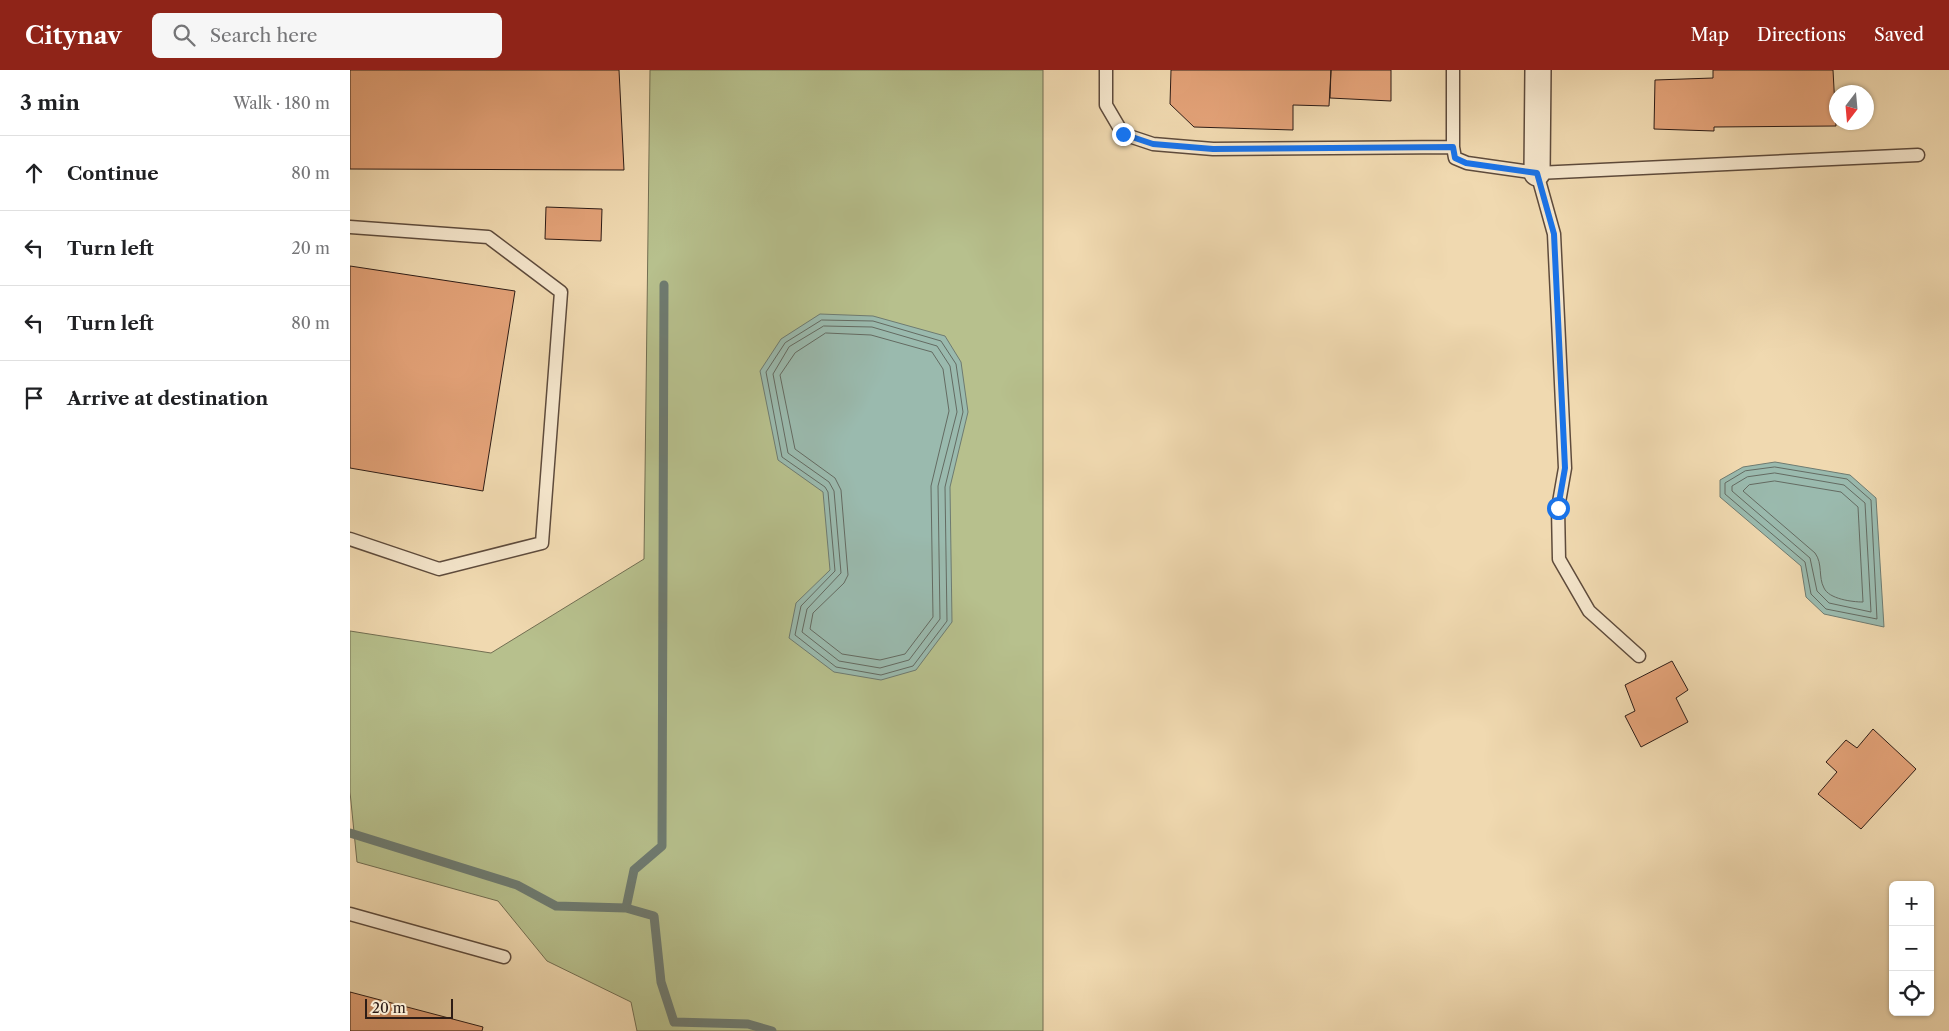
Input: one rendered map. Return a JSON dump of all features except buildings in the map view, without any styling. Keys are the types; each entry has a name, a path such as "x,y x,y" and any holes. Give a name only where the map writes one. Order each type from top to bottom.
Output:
{"street":[{"path":"1537,173 1538,70"}],"lane":[{"path":"1106,70 1106,105 1123,134 1153,144 1213,149 1453,147"},
{"path":"1453,70 1453,147 1455,158 1466,163 1537,173 1918,155"},
{"path":"1537,173 1554,234 1565,468 1558,508 1559,559 1589,611 1639,656"},
{"path":"350,227 488,237 561,292 542,543 439,569 350,538"},
{"path":"350,914 504,957"}],"green space":[{"path":"650,70 1043,70 1043,1031 637,1031 631,1002 547,961 498,901 357,862 350,792 350,631 491,653 644,559"}],"water":[{"path":"820,314 873,316 945,336 961,362 968,412 950,487 952,622 916,670 881,680 834,672 789,638 796,603 830,570 823,492 778,460 760,371 781,339"},
{"path":"1775,462 1850,475 1876,498 1884,627 1824,614 1806,597 1801,566 1720,497 1720,480 1743,467"}],"waterway":[{"path":"664,285 662,846 634,870 626,908 654,916 661,982 674,1022 748,1024 772,1031"},
{"path":"350,833 517,885 556,906 626,908"}],"route":[{"path":"1123,134 1153,144 1213,149 1453,147 1455,158 1466,163 1537,173 1554,234 1565,468 1558,508"}]}
